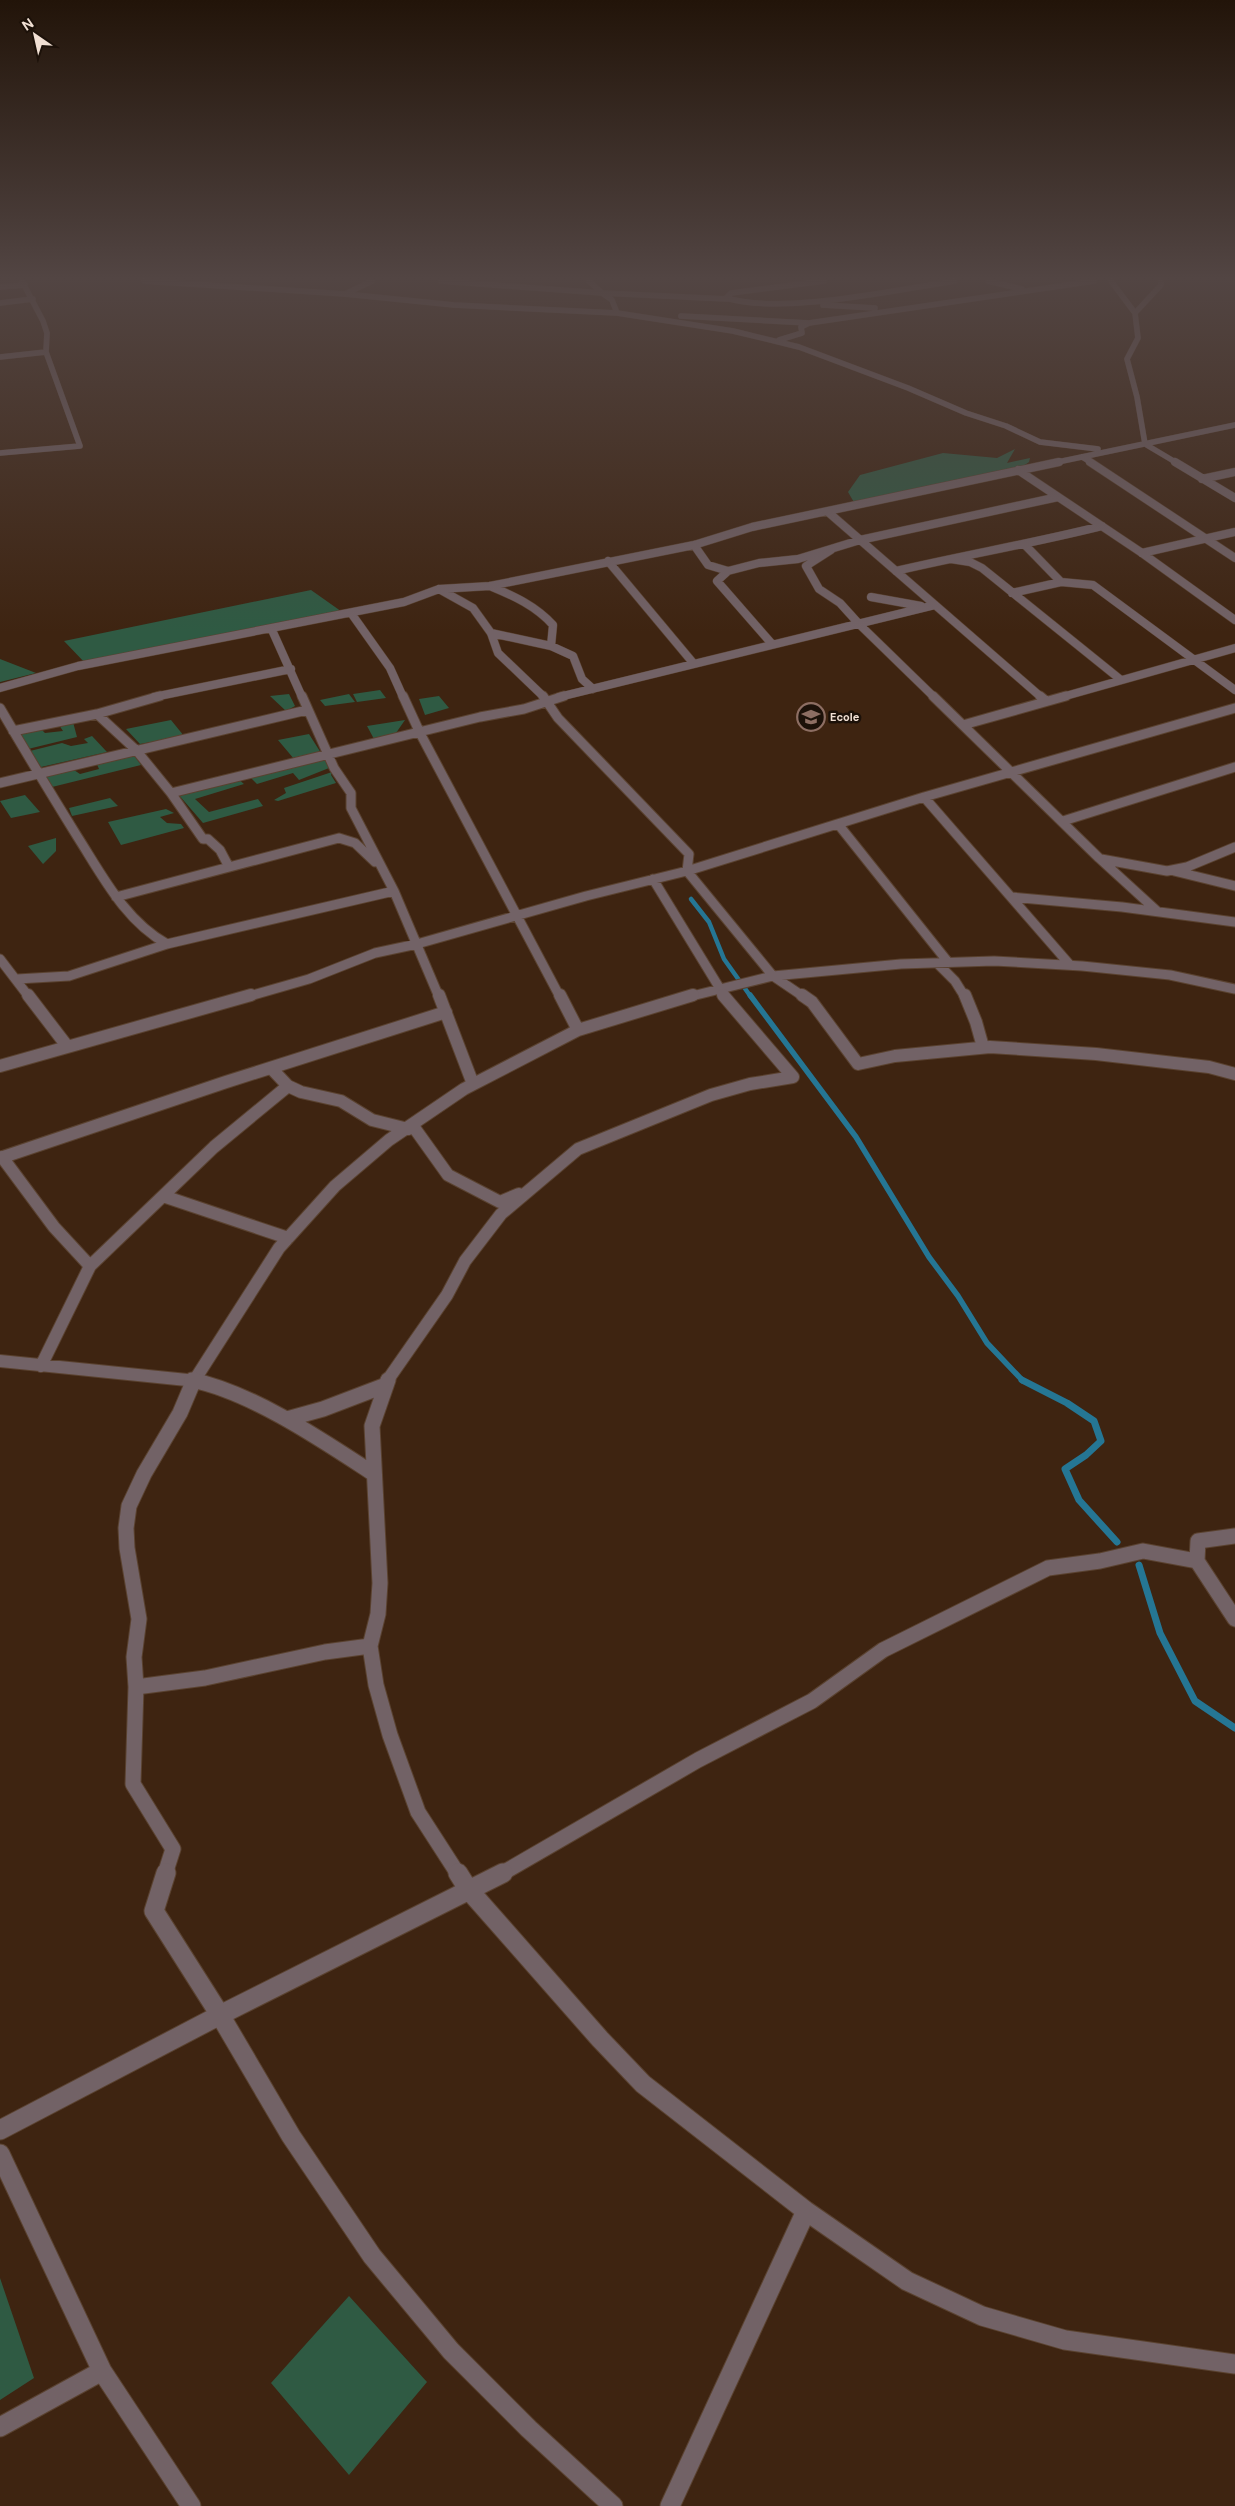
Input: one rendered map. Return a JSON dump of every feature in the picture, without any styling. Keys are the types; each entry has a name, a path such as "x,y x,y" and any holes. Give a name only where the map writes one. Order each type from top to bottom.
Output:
{"street":[{"path":"0,453 80,446 63,398"},
{"path":"931,398 966,413 1006,426 1040,442 1076,448 1119,449"},
{"path":"1137,398 1145,444 1233,496"},
{"path":"1190,434 1235,420"},
{"path":"0,688 78,666 272,630 404,602 439,589 490,586 608,561 694,546 752,527 1235,425"},
{"path":"1082,457 1235,558"},
{"path":"1018,470 1142,553 1235,620"},
{"path":"1202,479 1235,472"},
{"path":"772,644 717,581 728,572 759,563 798,559 860,540 1058,497"},
{"path":"828,512 1046,701"},
{"path":"896,571 975,552 1025,545 1102,526"},
{"path":"1142,553 1235,532"},
{"path":"1025,545 1061,582"},
{"path":"694,546 708,565 728,572"},
{"path":"831,550 806,566 819,589 840,603 858,624 1099,858 1157,911"},
{"path":"951,559 977,565 1121,680"},
{"path":"608,561 694,664"},
{"path":"1012,593 1061,582 1093,585 1235,690"},
{"path":"490,586 522,599 544,614 554,625 551,646"},
{"path":"439,589 473,608 491,634 498,653 547,700 558,718 689,854 687,871 773,976 812,1002 858,1064 895,1056 983,1047 1096,1054 1209,1067 1235,1074"},
{"path":"871,597 926,608"},
{"path":"892,616 917,598"},
{"path":"171,793 524,709 547,700 935,605"},
{"path":"351,613 390,668 420,733 578,1030"},
{"path":"272,630 334,768 351,793 351,808 394,891 446,1012 473,1084"},
{"path":"491,634 551,646 573,656 578,674 585,684 593,689"},
{"path":"963,725 1235,648"},
{"path":"13,731 97,714 154,697 290,669"},
{"path":"0,708 38,774 116,897 149,934 168,944"},
{"path":"0,1066 309,979 344,963 395,946 417,944 687,871 924,796 1235,708"},
{"path":"0,782 307,710"},
{"path":"97,714 136,750 171,793 203,839 208,839 220,850 229,867"},
{"path":"1064,822 1235,767"},
{"path":"924,796 1070,965"},
{"path":"838,824 956,979 966,996 978,1025 983,1047"},
{"path":"116,897 339,838 354,843 382,868"},
{"path":"1172,871 1187,867 1203,858 1235,847"},
{"path":"1099,858 1148,870 1172,871 1235,886"},
{"path":"653,879 718,989 793,1076 750,1084 711,1095 578,1149 526,1191 502,1214 465,1261 447,1295 417,1335 386,1385 372,1426 380,1583 378,1614 370,1646 378,1693 418,1812 468,1890 535,1963 600,2039 643,2084 806,2211 907,2280 982,2316 1065,2340 1235,2364"},
{"path":"17,979 70,976 168,944 394,891"},
{"path":"1011,897 1157,911 1235,922"},
{"path":"0,959 67,1046"},
{"path":"613,2506 529,2429 452,2351 372,2256 291,2136 220,2015 154,1911 173,1849 133,1784 136,1687 134,1657 139,1619 127,1548 126,1528 129,1506 144,1474 180,1413 194,1380 279,1248 335,1186 389,1140 433,1109 473,1084 578,1030 682,998 773,976 901,964 994,962 1070,965 1170,975 1235,990"},
{"path":"90,1266 54,1227 1,1157 446,1012"},
{"path":"270,1068 288,1086 301,1092 341,1101 372,1120 410,1127 448,1175 500,1202 526,1191"},
{"path":"41,1366 90,1266 214,1148 288,1086"},
{"path":"163,1196 288,1238"},
{"path":"0,1361 194,1380 222,1389 287,1419 374,1474"},
{"path":"287,1419 323,1409 386,1385"},
{"path":"1235,1536 1198,1541 1197,1561 1235,1619"},
{"path":"0,2130 220,2015 521,1864 698,1760 812,1701 883,1650 1048,1568 1100,1561 1143,1551 1197,1561"},
{"path":"136,1687 205,1678 325,1652 370,1646"},
{"path":"0,2154 102,2371 191,2506"},
{"path":"670,2506 806,2211"},
{"path":"0,2427 102,2371"}],"green space":[{"path":"1015,449 1007,463 1030,458 1029,462 1019,469 855,504 848,492 860,475 943,453 997,458"},
{"path":"311,590 345,614 86,664 64,641"},
{"path":"0,659 36,673 0,682"},
{"path":"380,690 386,698 357,702 353,694"},
{"path":"289,694 295,706 286,711 270,696"},
{"path":"349,694 355,702 325,706 320,700"},
{"path":"439,696 449,708 425,715 419,699"},
{"path":"171,720 184,736 140,744 126,729"},
{"path":"405,720 396,733 374,739 367,726"},
{"path":"73,722 77,737 28,749 19,733 40,728 45,733 63,731 59,725"},
{"path":"309,734 321,753 294,759 278,740"},
{"path":"92,736 107,752 41,767 30,751 62,743 71,746 88,743 84,739"},
{"path":"133,754 141,765 52,787 45,775 71,768 80,774 99,769 96,762"},
{"path":"325,758 329,768 299,780 293,773 257,784 250,777"},
{"path":"332,772 331,775 336,783 278,801 274,800 286,793 284,788"},
{"path":"238,779 244,784 195,799 209,812 258,799 263,806 203,823 178,794"},
{"path":"25,795 40,812 11,818 0,801"},
{"path":"110,798 118,806 72,816 69,808"},
{"path":"166,809 174,813 160,817 167,823 181,824 184,828 121,845 108,822"},
{"path":"56,838 56,851 43,864 28,846"},
{"path":"0,2278 34,2378 0,2400"},
{"path":"349,2296 427,2382 349,2475 271,2383"}],"waterway":[{"path":"691,899 709,922 724,959 751,997"},
{"path":"750,995 856,1137 929,1257 958,1296 987,1343 1022,1380"},
{"path":"1022,1380 1067,1403 1094,1421 1101,1441 1086,1455 1065,1469 1079,1500 1117,1542"},
{"path":"1139,1565 1160,1633 1195,1701 1235,1728"}],"place":[{"name":"Ecole","path":"811,717"}]}
